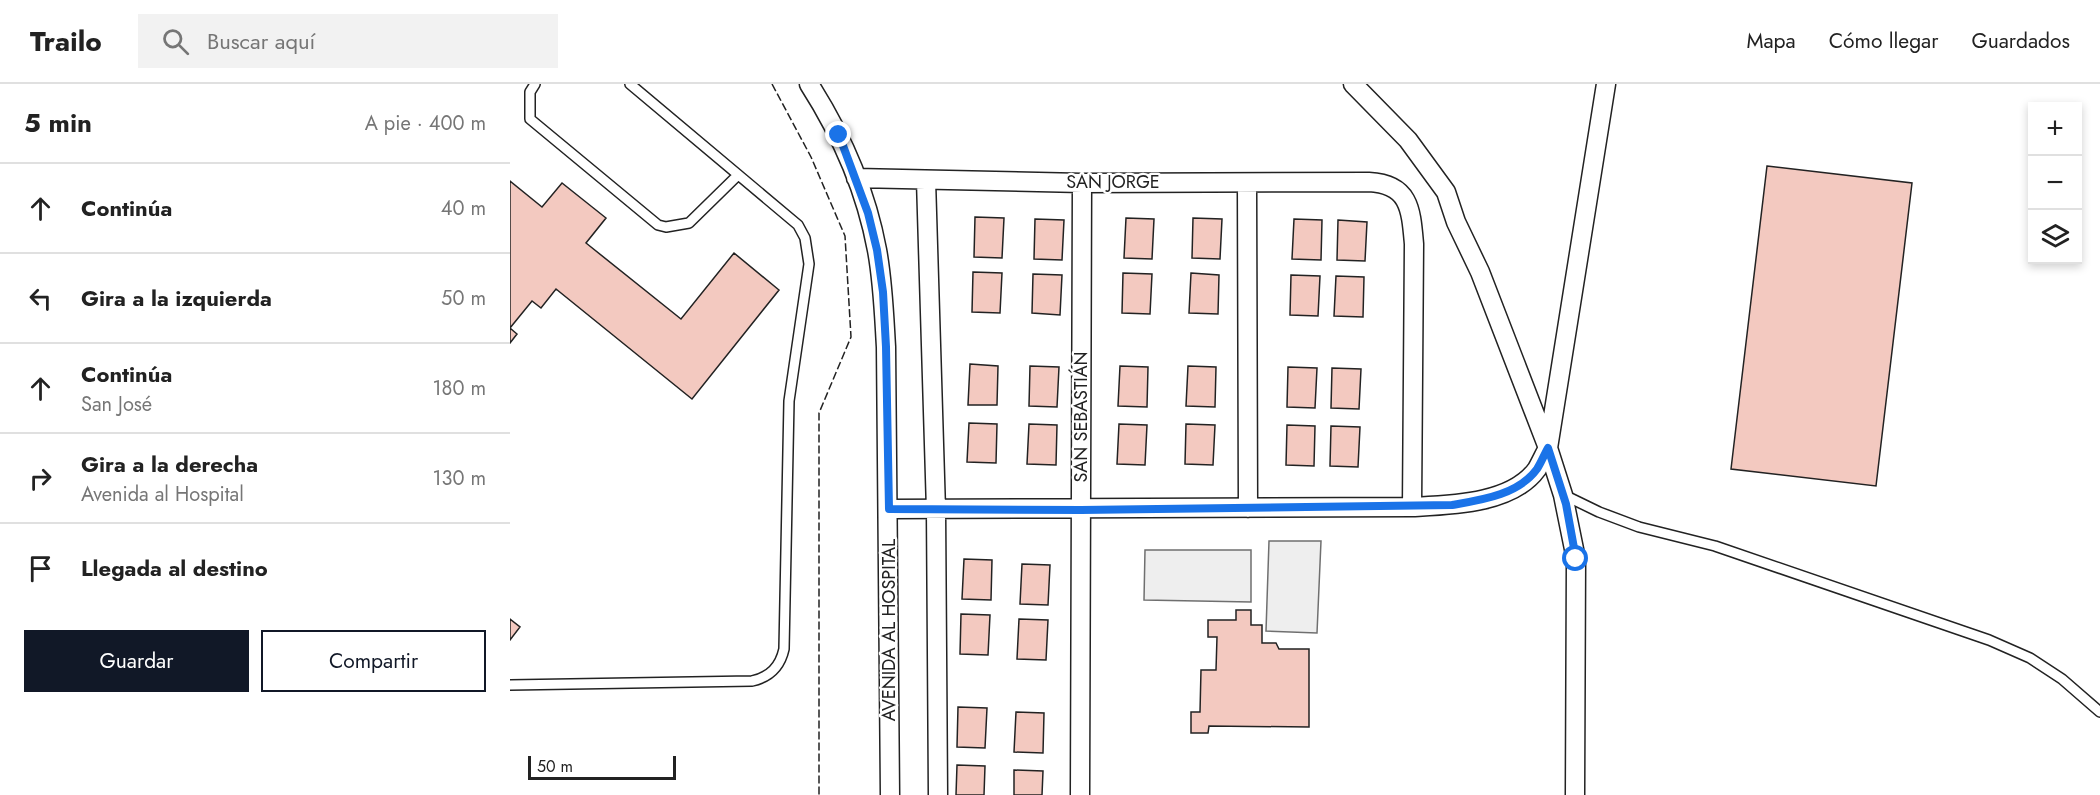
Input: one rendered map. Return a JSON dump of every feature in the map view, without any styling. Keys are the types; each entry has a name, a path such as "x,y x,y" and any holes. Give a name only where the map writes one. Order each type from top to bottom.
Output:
{"street":[{"name":"AVENIDA AL HOSPITAL","path":"809,84 839,135 856,178 875,241 883,292 889,509 890,795"},
{"path":"1353,84 1408,140 1446,192 1456,222 1480,272 1548,448 1563,495 1576,559 1575,795"},
{"path":"889,509 1412,507 1452,505 1488,499 1514,488 1536,470 1548,448 1606,84"},
{"name":"SAN JORGE","path":"856,178 1082,183 1369,182 1382,183 1398,190 1409,205 1414,256 1412,507"},
{"path":"926,180 936,510 938,795"},
{"name":"SAN SEBASTIÁN","path":"1080,795 1082,183"},
{"path":"1247,183 1248,508"}],"lane":[{"path":"535,84 530,92 530,119 658,225 666,227 689,223 738,175"},
{"path":"510,685 752,681 763,678 779,664 784,649 789,401 809,264 805,238 798,225 630,84"},
{"path":"1563,495 1639,527 1715,546 1989,640 2030,658 2062,679 2100,712"}],"shaded area":[{"path":"1269,541 1321,541 1317,633 1266,631"},
{"path":"1145,550 1251,550 1251,602 1144,600"}],"building":[{"path":"1767,166 1912,183 1876,486 1731,469"},
{"path":"510,181 542,207 562,183 606,218 586,243 681,319 734,253 779,290 692,399 556,289 541,308 532,301 510,328"},
{"path":"975,217 1004,218 1002,258 974,257"},
{"path":"1126,218 1154,219 1152,259 1124,258"},
{"path":"1193,218 1222,219 1220,259 1192,258"},
{"path":"1035,219 1064,220 1062,260 1034,259"},
{"path":"1294,219 1322,220 1321,260 1292,259"},
{"path":"1338,220 1367,222 1365,261 1337,260"},
{"path":"973,272 1002,273 1000,313 972,312"},
{"path":"1123,273 1152,274 1150,314 1122,313"},
{"path":"1191,273 1219,275 1218,314 1189,313"},
{"path":"1033,274 1062,275 1060,315 1032,313"},
{"path":"1291,275 1320,276 1318,316 1290,315"},
{"path":"1336,276 1364,277 1363,317 1334,316"},
{"path":"510,328 517,334 510,343"},
{"path":"970,364 998,366 997,405 968,405"},
{"path":"1030,366 1059,367 1057,407 1029,406"},
{"path":"1120,366 1148,367 1147,407 1118,406"},
{"path":"1188,366 1216,367 1215,407 1186,406"},
{"path":"1288,367 1317,368 1315,408 1287,407"},
{"path":"1332,368 1361,369 1359,409 1331,408"},
{"path":"969,423 997,424 996,463 967,462"},
{"path":"1029,424 1057,425 1056,465 1027,464"},
{"path":"1119,424 1147,425 1145,465 1117,464"},
{"path":"1186,424 1215,425 1213,465 1185,464"},
{"path":"1287,425 1315,426 1314,466 1286,465"},
{"path":"1331,426 1360,427 1358,467 1330,466"},
{"path":"964,559 992,560 991,600 962,599"},
{"path":"1022,564 1050,565 1048,605 1020,604"},
{"path":"1236,610 1251,610 1251,625 1262,625 1262,643 1276,643 1279,649 1309,649 1309,727 1209,726 1208,733 1191,733 1191,712 1200,712 1201,670 1216,670 1217,637 1208,637 1208,620 1236,620"},
{"path":"961,614 990,615 988,655 960,654"},
{"path":"510,619 520,627 510,640"},
{"path":"1019,619 1048,620 1046,660 1017,659"},
{"path":"958,707 987,708 985,748 957,747"},
{"path":"1016,712 1044,713 1043,753 1014,752"},
{"path":"957,765 985,766 984,795 956,795"},
{"path":"1014,770 1043,771 1042,795 1014,795"}],"fence":[{"path":"772,84 811,157 845,236 851,337 819,413 819,795"}],"route":[{"path":"839,135 868,213 877,250 883,292 889,509 1081,510 1452,505 1488,499 1514,488 1536,470 1548,448 1566,504 1576,559"}]}
